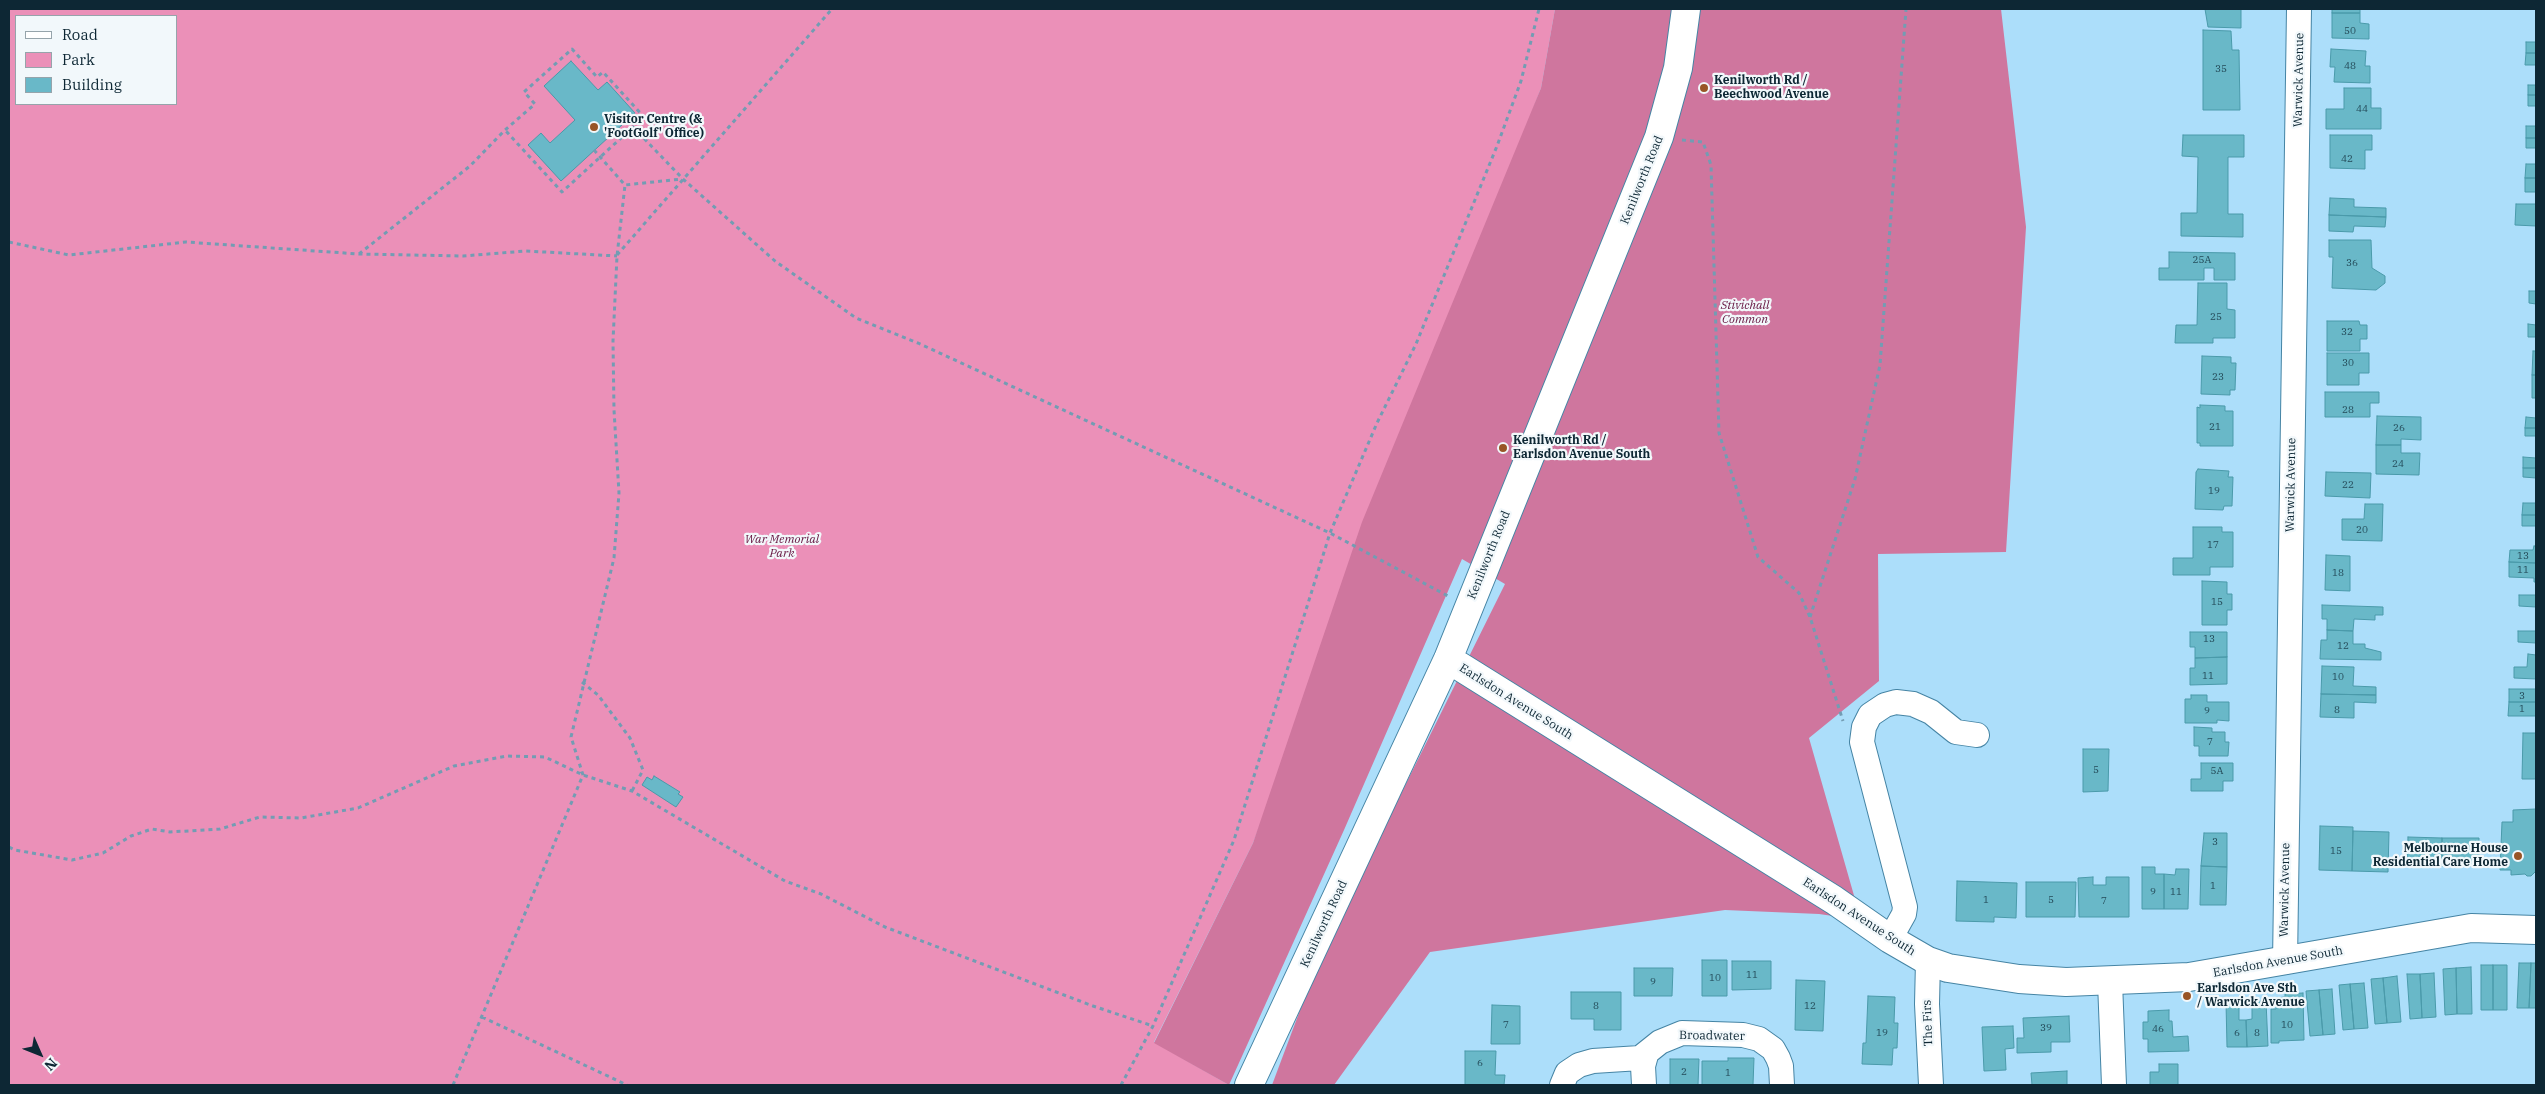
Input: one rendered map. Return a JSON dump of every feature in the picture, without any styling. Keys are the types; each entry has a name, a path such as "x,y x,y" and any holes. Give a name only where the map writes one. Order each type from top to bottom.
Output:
{"main road":[{"name":"Kenilworth Road","path":"1249,1085 1448,659 1467,606 1660,137 1678,68 1686,9"},
{"name":"Earlsdon Avenue South","path":"1448,659 1834,900 1890,939 1928,961 1974,973 2019,980 2110,982 2189,976 2284,962 2471,928 2536,930"}],"street":[{"name":"Warwick Avenue","path":"2284,962 2299,9"},
{"path":"1890,939 1904,914 1905,906 1862,742 1864,727 1870,715 1896,702 1913,704 1931,712 1956,732 1978,735"},
{"name":"The Firs","path":"1928,961 1927,1004 1931,1085"},
{"path":"2110,982 2114,1085"},
{"name":"Broadwater","path":"1562,1085 1567,1073 1579,1064 1593,1060 1632,1060 1646,1055 1660,1042 1682,1033 1751,1037 1766,1043 1778,1058 1781,1066 1782,1085"},
{"path":"1644,1085 1643,1066 1646,1055"}],"path":[{"path":"617,256 832,9"},
{"path":"1120,1085 1152,1026 1234,840 1330,533 1376,422 1416,344 1497,146 1522,81 1539,9"},
{"path":"1810,617 1855,479 1880,365 1906,9"},
{"path":"359,254 470,166 505,130 535,104 524,92 572,49 597,77 603,72 644,117 562,192 505,130"},
{"path":"633,127 683,179 775,261 856,318 927,347 1330,533 1467,606"},
{"path":"1660,137 1703,142 1711,165 1719,433 1758,557 1799,592 1810,617 1844,725"},
{"path":"594,150 599,158 625,185"},
{"path":"625,185 683,179"},
{"path":"453,1085 583,775 571,737 582,682 614,558 619,493 614,410 613,341 617,256 625,185"},
{"path":"9,242 69,255 186,242 359,254 463,256 526,251 617,256"},
{"path":"582,682 603,701 630,738 643,770 632,791"},
{"path":"9,847 15,850 72,860 103,853 131,836 152,829 170,832 220,829 260,817 301,818 358,808 454,766 507,756 545,757 583,775 632,791 785,881 821,894 886,927 1092,1006 1152,1026"},
{"path":"482,1017 628,1085"}],"green space":[{"name":"War Memorial Park","path":"9,9 1555,9 1541,88 1253,843 1154,1042 1229,1085 9,1085"},
{"name":"Stivichall Common","path":"1555,9 2001,9 2026,227 2006,552 1878,554 1879,681 1809,738 1861,920 1819,914 1725,910 1430,952 1334,1085 1272,1085 1320,957 1505,584 1462,559 1344,830 1229,1085 1154,1043 1253,843 1362,522 1541,88"}],"building":[{"path":"2205,9 2241,9 2241,28 2208,27"},
{"path":"2332,9 2360,9 2360,13 2332,13"},
{"path":"2332,13 2360,13 2360,23 2369,24 2369,39 2332,38"},
{"path":"2203,30 2231,31 2232,50 2239,50 2240,110 2203,110"},
{"path":"2526,42 2536,42 2536,53 2526,53"},
{"path":"2331,49 2366,51 2365,66 2370,66 2370,83 2334,82 2335,67 2330,67"},
{"path":"2526,53 2536,53 2536,65 2525,65"},
{"name":"Visitor Centre (& 'FootGolf' Office)","path":"571,61 598,90 607,82 635,113 561,181 528,145 541,133 550,143 575,120 544,86"},
{"path":"2528,85 2536,85 2536,95 2528,95"},
{"path":"2344,88 2371,88 2371,108 2381,108 2381,129 2326,129 2326,109 2344,109"},
{"path":"2528,95 2536,95 2536,106 2528,106"},
{"path":"2526,126 2536,126 2536,138 2526,138"},
{"path":"2183,135 2244,135 2244,157 2228,157 2228,214 2243,214 2243,237 2181,236 2181,213 2197,213 2198,157 2182,156"},
{"path":"2330,135 2372,135 2372,150 2365,150 2365,169 2330,168"},
{"path":"2526,138 2536,138 2536,148 2526,148"},
{"path":"2526,164 2536,164 2536,178 2525,178"},
{"path":"2525,178 2536,178 2536,192 2525,192"},
{"path":"2330,198 2354,199 2354,207 2386,208 2386,217 2329,215"},
{"path":"2516,204 2536,204 2536,226 2515,225"},
{"path":"2329,215 2386,217 2385,227 2354,226 2353,232 2329,231"},
{"path":"2329,240 2371,240 2372,268 2385,276 2385,283 2376,290 2332,288 2333,257 2329,257"},
{"path":"2169,252 2235,253 2235,280 2214,280 2214,268 2204,268 2204,280 2159,280 2159,268 2169,268"},
{"path":"2198,283 2227,283 2227,309 2235,310 2235,338 2213,338 2213,343 2175,343 2176,325 2197,325"},
{"path":"2529,291 2536,291 2536,304 2529,303"},
{"path":"2327,321 2359,321 2360,325 2367,325 2367,339 2360,339 2360,351 2327,351"},
{"path":"2528,324 2536,325 2536,337 2528,337"},
{"path":"2533,351 2536,351 2536,375 2532,375"},
{"path":"2327,353 2369,353 2369,373 2359,373 2359,385 2327,385"},
{"path":"2202,356 2231,357 2231,363 2236,363 2235,390 2230,390 2230,395 2201,394"},
{"path":"2532,375 2536,375 2536,398 2532,398"},
{"path":"2325,392 2379,392 2379,403 2370,403 2370,417 2325,417"},
{"path":"2200,405 2225,406 2225,411 2233,411 2233,446 2200,446 2200,443 2197,443 2197,407 2200,408"},
{"path":"2377,416 2421,417 2421,440 2401,439 2401,445 2376,445"},
{"path":"2526,417 2536,418 2536,428 2525,428"},
{"path":"2525,428 2536,428 2536,436 2525,436"},
{"path":"2376,445 2401,445 2401,453 2420,453 2419,475 2376,474"},
{"path":"2523,457 2536,458 2536,468 2523,468"},
{"path":"2523,468 2536,468 2536,478 2523,477"},
{"path":"2198,469 2229,471 2228,477 2233,477 2232,506 2224,506 2223,510 2195,509 2196,472"},
{"path":"2326,472 2371,473 2370,498 2325,496"},
{"path":"2523,503 2536,503 2536,515 2522,515"},
{"path":"2365,504 2383,504 2382,541 2342,540 2342,519 2364,519"},
{"path":"2522,515 2536,515 2536,526 2522,526"},
{"path":"2193,527 2222,527 2222,532 2233,532 2233,567 2210,567 2210,575 2173,575 2173,558 2193,558"},
{"path":"2534,546 2536,546 2536,563 2509,562 2510,550 2533,550"},
{"path":"2326,555 2350,556 2350,591 2325,590"},
{"path":"2509,562 2536,563 2536,582 2534,582 2534,578 2509,577"},
{"path":"2202,581 2227,582 2227,594 2232,594 2232,610 2227,610 2227,625 2202,625"},
{"path":"2519,595 2536,595 2536,607 2519,606"},
{"path":"2322,605 2383,607 2383,615 2375,615 2375,620 2354,619 2353,631 2327,630 2327,619 2322,619"},
{"path":"2327,630 2353,631 2353,644 2365,644 2365,648 2381,652 2381,660 2320,659 2321,640 2327,640"},
{"path":"2518,631 2536,631 2536,643 2518,642"},
{"path":"2190,632 2227,632 2227,657 2195,658 2195,647 2190,647"},
{"path":"2528,654 2536,655 2536,679 2514,678 2514,667 2527,667"},
{"path":"2227,657 2227,684 2190,685 2190,668 2195,668 2195,658"},
{"path":"2322,666 2354,667 2353,686 2376,687 2376,695 2321,694"},
{"path":"2509,689 2536,689 2536,702 2509,702"},
{"path":"2321,694 2376,695 2376,703 2354,702 2354,718 2320,717"},
{"path":"2191,695 2207,695 2207,702 2229,702 2229,721 2217,720 2217,723 2185,723 2185,699 2191,699"},
{"path":"2509,702 2536,702 2536,716 2508,716"},
{"path":"2194,727 2212,728 2212,732 2225,732 2225,742 2229,742 2228,756 2199,756 2199,746 2194,746"},
{"path":"2523,733 2536,733 2536,779 2522,779"},
{"path":"2083,749 2109,749 2108,791 2083,792"},
{"path":"2201,763 2233,763 2233,781 2223,781 2223,791 2191,791 2191,779 2201,779"},
{"path":"654,776 680,792 678,794 683,797 676,807 642,785 647,777 652,780"},
{"name":"Melbourne House Residential Care Home","path":"2536,809 2536,871 2531,876 2527,876 2525,874 2511,875 2511,870 2500,870 2502,822 2513,822 2513,810"},
{"path":"2320,826 2353,827 2352,871 2319,870"},
{"path":"2353,831 2389,832 2388,872 2352,871"},
{"path":"2204,833 2227,833 2227,867 2201,866"},
{"path":"2408,837 2442,838 2442,866 2407,866"},
{"path":"2442,838 2479,838 2479,866 2442,866"},
{"path":"2201,866 2227,867 2226,905 2200,905"},
{"path":"2142,867 2155,867 2155,874 2164,874 2164,909 2142,909"},
{"path":"2176,869 2189,869 2188,909 2164,909 2164,874 2175,875"},
{"path":"2093,877 2093,885 2106,885 2106,877 2129,877 2129,917 2079,917 2078,878"},
{"path":"1957,881 2017,883 2016,918 1994,917 1994,922 1956,921"},
{"path":"2026,882 2076,882 2075,917 2026,917"},
{"path":"1702,960 1727,960 1727,996 1702,996"},
{"path":"1732,961 1771,961 1771,989 1732,990"},
{"path":"2519,963 2531,963 2529,1008 2517,1008"},
{"path":"2531,963 2536,963 2536,1008 2529,1008"},
{"path":"2481,965 2493,965 2493,1010 2481,1010"},
{"path":"2493,965 2507,965 2507,1010 2493,1010"},
{"path":"2471,967 2472,1014 2457,1014 2456,968"},
{"path":"1634,968 1673,968 1672,996 1634,996"},
{"path":"2456,968 2457,1014 2445,1015 2443,969"},
{"path":"2434,973 2436,1017 2422,1018 2420,974"},
{"path":"2407,974 2420,974 2422,1018 2410,1019"},
{"path":"2397,976 2401,1022 2387,1023 2383,978"},
{"path":"2383,978 2387,1023 2375,1024 2371,979"},
{"path":"1796,980 1825,981 1823,1031 1795,1030"},
{"path":"2364,983 2368,1028 2354,1029 2350,984"},
{"path":"2350,984 2354,1029 2343,1030 2339,985"},
{"path":"2332,989 2335,1034 2323,1035 2319,990"},
{"path":"2319,990 2323,1035 2310,1036 2306,991"},
{"path":"1571,992 1621,992 1621,1030 1594,1030 1594,1019 1571,1019"},
{"path":"2303,993 2304,1040 2271,1043 2271,1009 2276,1009 2276,998 2285,997 2285,994"},
{"path":"1868,996 1895,997 1894,1023 1898,1023 1897,1048 1893,1048 1892,1065 1862,1064 1863,1043 1866,1043"},
{"path":"2252,1001 2266,1001 2268,1046 2247,1047 2246,1020 2252,1019"},
{"path":"2226,1002 2239,1002 2239,1020 2246,1020 2247,1047 2227,1047"},
{"path":"1492,1005 1520,1006 1520,1044 1491,1044"},
{"path":"2169,1010 2169,1021 2172,1021 2173,1037 2188,1036 2189,1051 2148,1052 2148,1039 2143,1039 2143,1022 2148,1022 2148,1011"},
{"path":"2069,1016 2070,1042 2051,1042 2051,1052 2017,1053 2017,1038 2024,1038 2023,1018"},
{"path":"2013,1026 2014,1048 2005,1049 2006,1070 1984,1071 1982,1027"},
{"path":"1465,1051 1496,1051 1495,1075 1505,1075 1504,1085 1465,1085"},
{"path":"1728,1058 1754,1058 1753,1085 1702,1085 1702,1061 1728,1061"},
{"path":"1670,1059 1699,1059 1698,1085 1670,1085"},
{"path":"2159,1064 2178,1064 2178,1085 2150,1085 2150,1072 2159,1072"},
{"path":"2067,1071 2067,1085 2032,1085 2031,1073"}],"place":[{"name":"Kenilworth Rd / Beechwood Avenue","path":"1704,88"},
{"name":"Visitor Centre (& 'FootGolf' Office)","path":"594,127"},
{"name":"Kenilworth Rd / Earlsdon Avenue South","path":"1503,448"},
{"name":"Melbourne House Residential Care Home","path":"2518,856"},
{"name":"Earlsdon Ave Sth / Warwick Avenue","path":"2187,996"}]}
